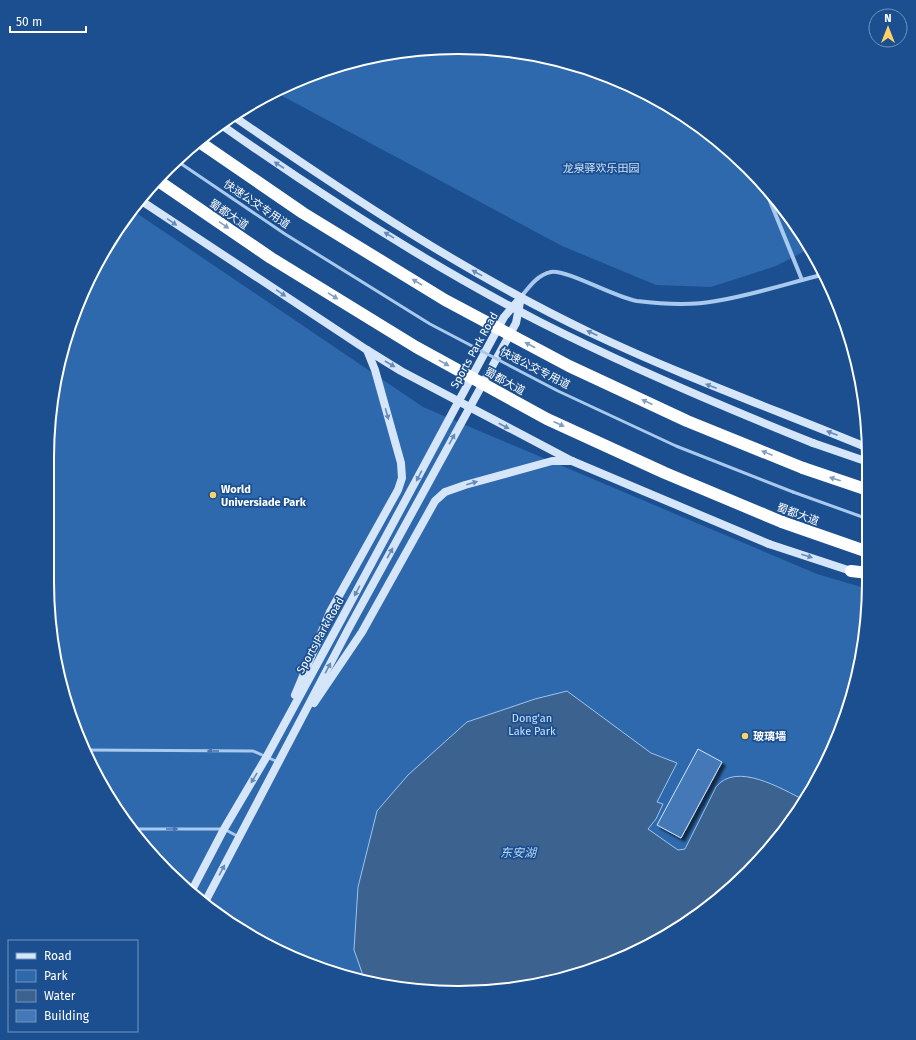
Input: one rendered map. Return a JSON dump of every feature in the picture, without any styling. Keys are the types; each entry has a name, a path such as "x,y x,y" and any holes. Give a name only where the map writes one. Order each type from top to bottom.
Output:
{"highway":[{"path":"203,145 303,213 445,300 569,366 687,421 803,468 862,488"},
{"name":"蜀都大道","path":"162,183 271,258 416,347 547,419 665,473 782,522 862,550"},
{"path":"851,571 862,572"}],"main road":[{"path":"239,119 344,190 462,264 521,297 591,333 702,382 862,445"},
{"path":"226,128 361,219 540,322 629,365 714,403 813,443 862,460"},
{"path":"145,203 367,350 408,374 572,461 769,544 862,575"},
{"name":"Sports Park Road","path":"193,887 224,829 267,756 504,317 521,297"},
{"name":"Sports Park Road","path":"207,899 288,742 516,322 521,297"},
{"path":"277,737 330,612 398,490 402,478 401,463 375,370 367,350"},
{"path":"288,742 362,632 435,500 445,492 552,461 572,461"}],"street":[{"path":"770,202 802,280"},
{"path":"521,297 535,280 551,272 564,273 601,289 635,300 662,304 716,302 818,276"}],"lane":[{"name":"快速公交专用道","path":"181,164 285,234 430,324 558,391 676,446 793,492 862,517"},
{"path":"91,750 253,751 278,762"},
{"path":"138,829 224,829 240,837"}],"green space":[{"name":"龙泉驿欢乐田园","path":"458,54 511,57 588,75 637,96 660,108 704,137 744,172 762,192 779,212 805,251 776,266 711,287 656,285 562,246 281,95 328,75 353,68 405,57 432,55"},
{"name":"Dong'an Lake Park","path":"136,213 423,407 817,574 862,587 859,635 841,712 820,761 808,784 779,828 744,868 704,903 660,932 613,955 588,965 563,972 511,983 458,986 405,983 328,965 279,944 256,932 212,903 172,868 137,828 108,784 85,737 75,712 57,635 54,582 54,458 57,405 75,328 96,279 108,256"}],"water":[{"name":"东安湖","path":"567,691 651,753 677,763 657,802 663,804 656,819 648,829 678,850 685,849 716,787 725,780 735,777 747,777 772,784 799,798 779,828 744,868 704,903 660,932 613,955 588,965 563,972 511,983 458,986 432,985 405,983 363,974 354,950 358,887 377,811 408,775 467,722 535,699"}],"building":[{"path":"698,749 722,762 681,838 657,825"}],"place":[{"name":"World Universiade Park","path":"213,495"},
{"name":"玻璃墙","path":"745,736"}]}
